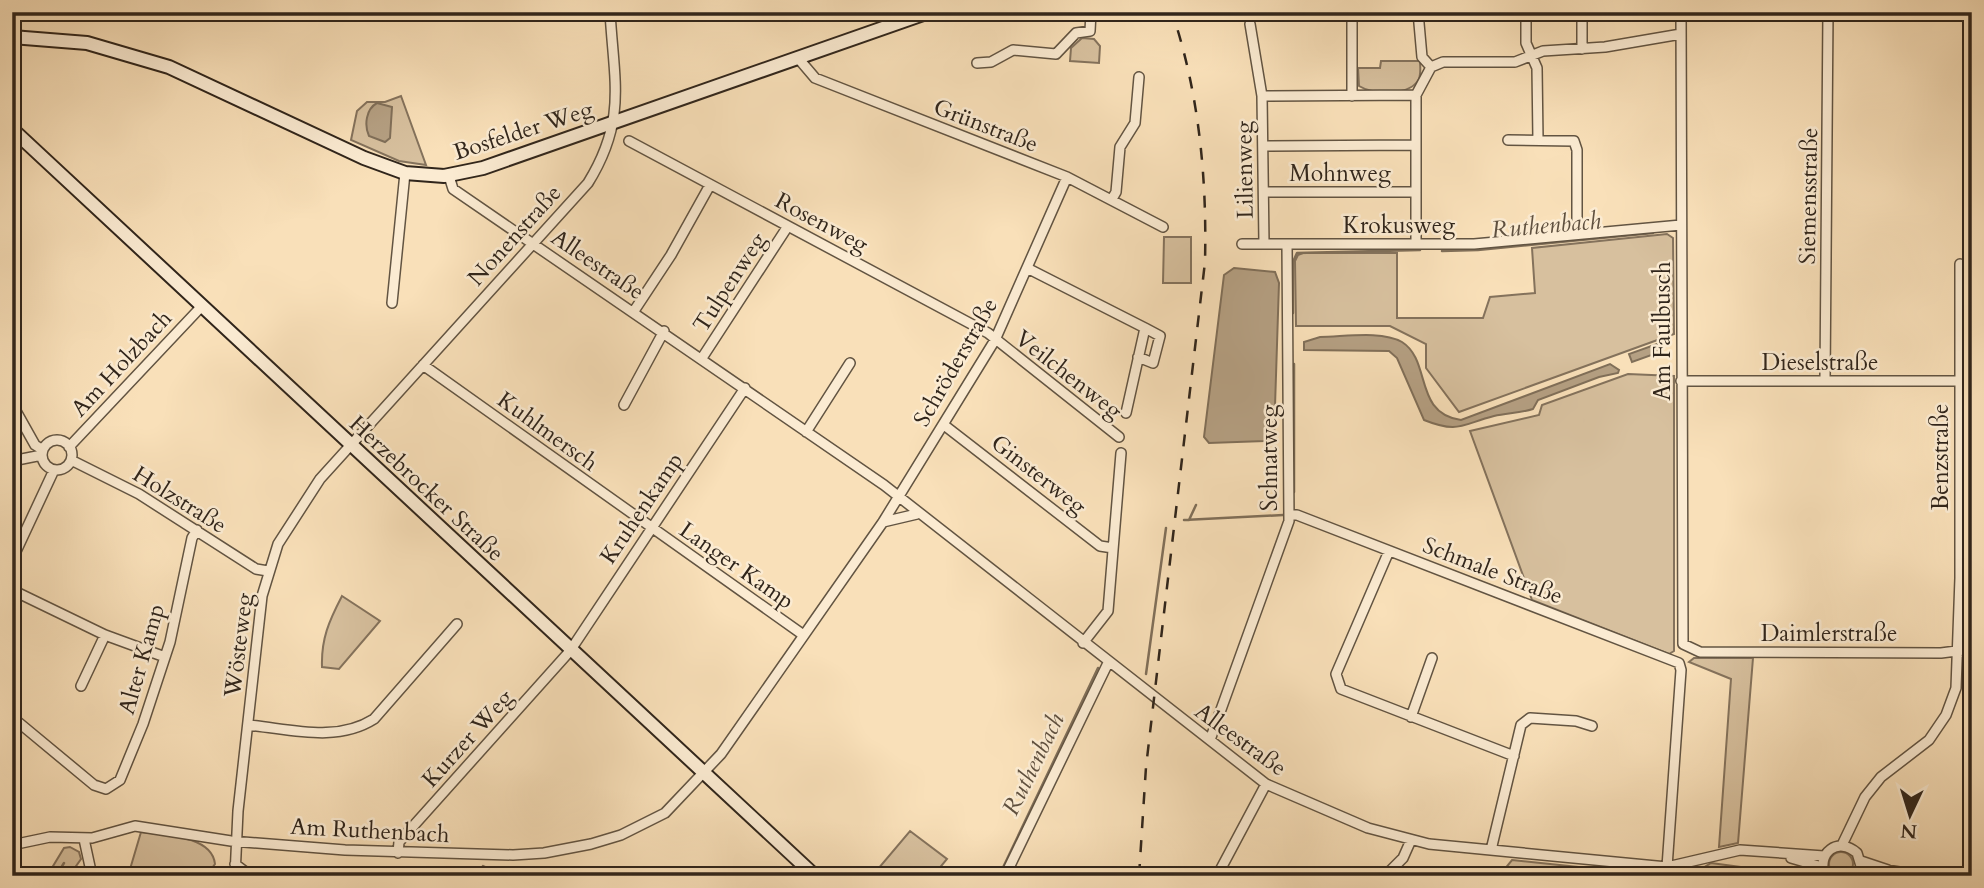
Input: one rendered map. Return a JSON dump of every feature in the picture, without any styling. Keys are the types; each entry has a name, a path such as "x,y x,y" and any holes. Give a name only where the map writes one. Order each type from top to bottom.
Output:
{"main road":[{"name":"Bosfelder Weg","path":"12,37 87,43 169,67 364,158 405,173 449,176 483,168 614,123 920,14"},
{"name":"Herzebrocker Straße","path":"12,129 570,651 706,773 815,876"}],"street":[{"name":"Nonenstraße","path":"351,445 588,183 606,152 617,110 610,12"},
{"path":"977,63 991,62 1013,50 1056,54 1076,33 1090,31 1091,12"},
{"path":"1352,12 1352,96"},
{"path":"1418,12 1422,57 1431,67"},
{"path":"1526,12 1526,43 1537,68 1538,140"},
{"path":"1582,12 1582,49"},
{"name":"Am Faulbusch","path":"1681,12 1681,637 1687,648"},
{"name":"Siemensstraße","path":"1825,380 1828,12"},
{"name":"Lilienweg","path":"1250,24 1262,96 1264,244"},
{"path":"1416,244 1416,95 1431,67 1443,62 1516,62 1544,51 1582,49 1681,34"},
{"name":"Grünstraße","path":"798,58 815,78 1067,177 1163,227"},
{"path":"1112,199 1116,192 1120,147 1135,123 1139,77"},
{"name":"Lilienweg","path":"1262,96 1416,95"},
{"path":"1508,140 1574,141 1577,150 1577,234"},
{"name":"Rosenweg","path":"629,141 995,340"},
{"path":"1264,146 1416,145"},
{"path":"392,303 405,173"},
{"name":"Alleestraße","path":"449,176 453,189 664,331 897,497 1266,784 1340,817 1411,840 1667,867 1740,850 1779,855 1824,856"},
{"name":"Schröderstraße","path":"706,773 883,522 995,340 1067,177"},
{"path":"634,311 671,255 710,185"},
{"name":"Mohnweg","path":"1264,192 1416,192"},
{"name":"Krokusweg","path":"1242,244 1474,244 1681,225"},
{"name":"Tulpenweg","path":"702,358 788,226"},
{"name":"Schnatweg","path":"1210,740 1236,673 1289,515 1287,244"},
{"name":"Benzstraße","path":"1847,846 1855,818 1865,797 1881,777 1929,740 1946,715 1956,688 1959,650 1960,264"},
{"path":"1027,268 1160,336 1153,363 1138,357"},
{"name":"Am Holzbach","path":"69,447 201,307"},
{"path":"1126,413 1145,328"},
{"path":"624,405 664,331"},
{"name":"Veilchenweg","path":"995,340 1119,437"},
{"path":"806,432 850,363"},
{"name":"Kuhlmersch","path":"423,365 650,529"},
{"name":"Dieselstraße","path":"1681,381 1959,381"},
{"name":"Kruhenkamp","path":"570,651 745,388"},
{"path":"12,404 35,445 43,452 46,464 54,470"},
{"name":"Ginsterweg","path":"943,425 1100,546 1113,548"},
{"path":"12,461 43,452 55,441 69,447 71,460 67,466 54,470 12,560"},
{"name":"Wösteweg","path":"235,876 248,725 262,596 268,571 278,544 300,506 351,445"},
{"path":"1083,643 1108,611 1121,453"},
{"name":"Holzstraße","path":"71,460 139,494 256,569 268,571"},
{"path":"883,522 917,514"},
{"name":"Schmale Straße","path":"1289,515 1297,515 1681,665 1667,867"},
{"name":"Langer Kamp","path":"650,529 803,634"},
{"name":"Alter Kamp","path":"12,717 94,785 106,789 120,780 165,657 192,538 197,530"},
{"path":"1389,551 1336,674 1336,682 1341,689 1514,756"},
{"path":"12,590 105,635 165,657"},
{"path":"248,725 331,734 360,728 374,719 457,624"},
{"path":"81,686 105,635"},
{"name":"Daimlerstraße","path":"1687,648 1700,652 1860,653 1941,653 1972,649"},
{"name":"Kurzer Weg","path":"398,853 399,842 570,651"},
{"path":"1411,717 1432,658"},
{"path":"1005,876 1108,663"},
{"path":"1491,850 1521,725 1530,718 1576,721 1592,726"},
{"name":"Am Ruthenbach","path":"12,845 50,837 84,839 135,826 236,841 398,853 544,853 621,835 665,813 706,773"},
{"path":"1217,876 1266,784"},
{"path":"84,839 92,876"},
{"path":"1385,876 1403,858 1411,840"},
{"path":"1824,871 1824,856 1833,846 1847,846 1861,861 1893,872"},
{"name":"Alleestraße","path":"1779,855 1824,871"},
{"path":"1861,861 1858,874 1893,872 1924,876"},
{"path":"235,864 251,876"}],"shaded area":[{"path":"1082,38 1094,39 1100,46 1099,63 1070,61 1071,48"},
{"path":"1381,61 1420,61 1419,80 1412,87 1397,92 1380,92 1359,86 1358,68 1380,68"},
{"path":"401,96 426,165 399,161 351,140 357,111 367,102 385,102"},
{"path":"377,103 392,107 390,138 385,142 369,136 367,132 368,113"},
{"path":"1667,234 1673,238 1674,334 1459,412 1426,368 1426,344 1390,326 1296,326 1295,261 1298,255 1303,253 1397,253 1397,318 1483,318 1490,297 1535,293 1532,248"},
{"path":"1164,237 1191,237 1191,283 1163,283"},
{"path":"1234,268 1275,272 1279,283 1274,437 1265,441 1209,443 1204,437 1224,275"},
{"path":"1373,335 1402,342 1417,361 1429,397 1436,408 1461,420 1610,364 1619,370 1618,373 1599,377 1538,400 1533,409 1453,427 1424,420 1397,358 1389,351 1304,350 1304,342 1320,337"},
{"path":"1657,344 1660,352 1632,362 1629,354"},
{"path":"1628,374 1674,376 1674,651 1669,654 1532,600 1470,431 1539,415 1542,405"},
{"path":"342,596 380,621 339,669 322,667 327,630"},
{"path":"1694,658 1753,658 1738,843 1719,847 1731,679 1689,662"},
{"path":"910,831 947,859 933,876 872,876"},
{"path":"141,832 196,842 212,854 215,864 206,876 128,876"},
{"path":"70,847 79,852 81,859 69,876 47,876 64,848"},
{"path":"1841,852 1849,856 1853,864 1849,872 1841,876 1833,872 1829,864 1833,856"},
{"path":"1512,860 1645,874 1647,876 1499,876"},
{"path":"1711,863 1809,876 1758,876 1703,868"}],"waterway":[{"name":"Ruthenbach","path":"1442,251 1653,233"},
{"name":"Ruthenbach","path":"1293,313 1293,262 1297,253 1420,250"},
{"name":"Ruthenbach","path":"1294,364 1294,492"},
{"path":"1189,520 1196,505"},
{"name":"Ruthenbach","path":"1184,520 1283,515"},
{"name":"Ruthenbach","path":"1146,674 1166,528"},
{"name":"Ruthenbach","path":"999,876 1098,668"},
{"name":"Ruthenbach","path":"56,876 64,863"},
{"name":"Ruthenbach","path":"483,866 503,876"},
{"path":"1708,867 1770,876"},
{"path":"1680,876 1692,876"}],"railway":[{"path":"1139,876 1146,767 1205,262 1203,167 1195,104 1172,12"}]}
